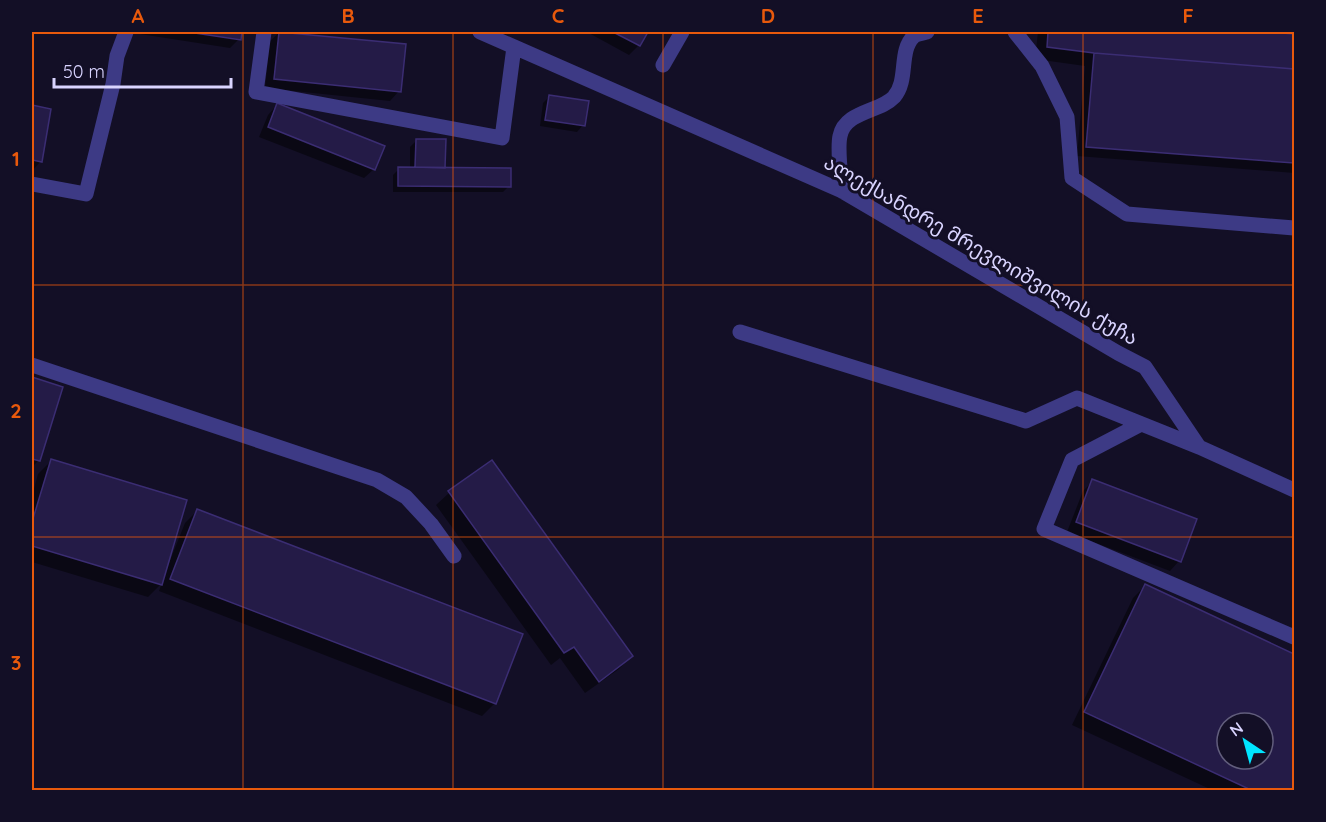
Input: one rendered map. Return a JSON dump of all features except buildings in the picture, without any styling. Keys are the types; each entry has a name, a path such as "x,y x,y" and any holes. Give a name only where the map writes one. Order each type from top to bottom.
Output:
{"lane":[{"path":"32,184 86,194 117,56 126,32"},
{"path":"264,32 256,92 502,138 514,47"},
{"name":"ალექსანდრე მრევლიშვილის ქუჩა","path":"480,32 842,191 1145,367 1199,447"},
{"path":"663,65 682,32"},
{"path":"842,191 840,134 850,119 885,104 896,95 903,79 906,49 915,36 927,32"},
{"path":"1016,32 1042,66 1067,117 1072,178 1127,214 1294,228"},
{"path":"740,332 1026,421 1077,398 1199,447 1294,490"},
{"path":"32,365 377,480 406,497 431,524 454,556"},
{"path":"1141,424 1072,460 1044,528 1294,637"}]}
